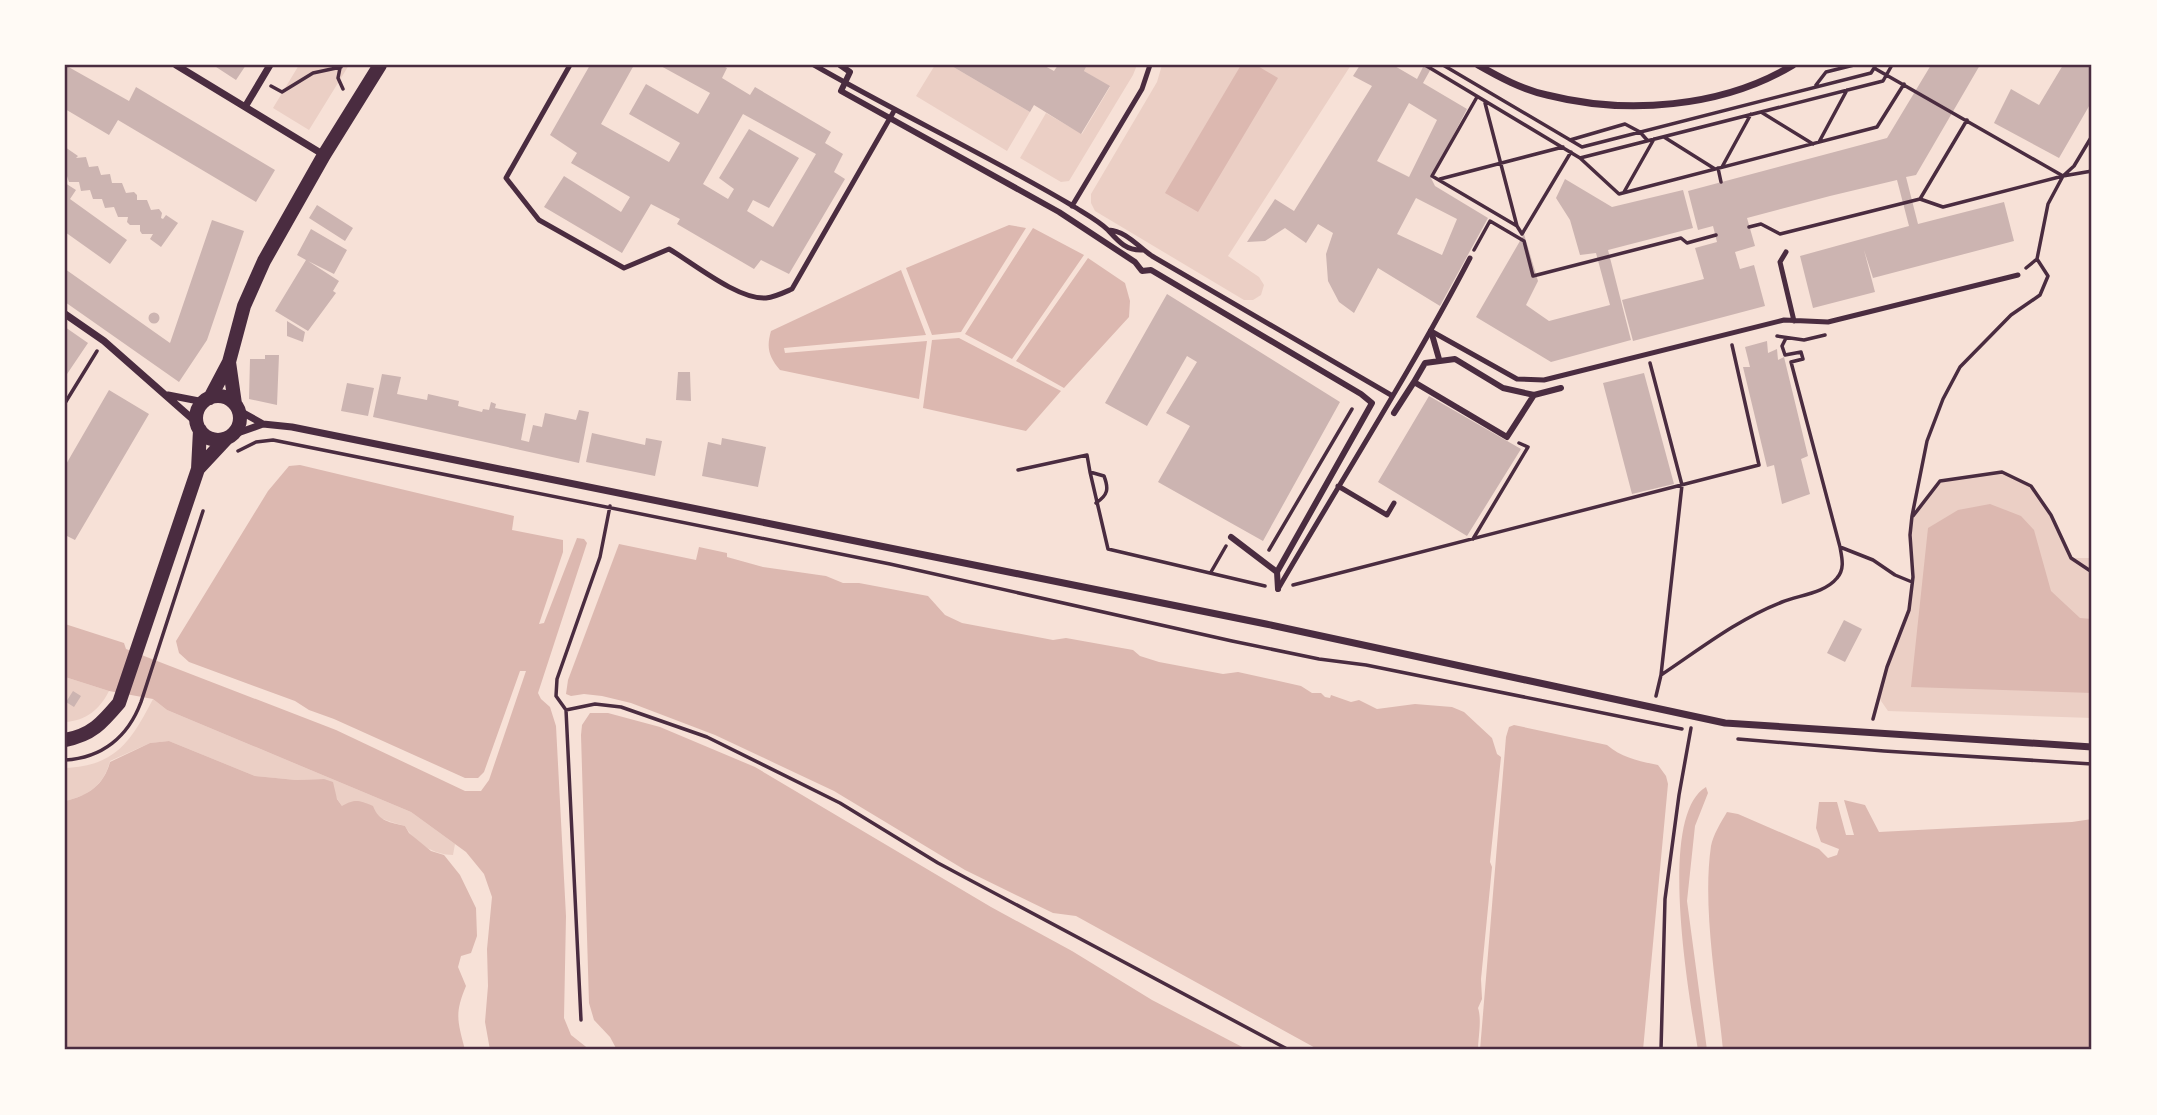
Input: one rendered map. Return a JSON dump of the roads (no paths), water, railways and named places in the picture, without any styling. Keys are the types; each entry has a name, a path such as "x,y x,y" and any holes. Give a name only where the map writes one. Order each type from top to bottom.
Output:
{"main road":[{"path":"65,740 82,737 99,726 119,703 198,469 199,408 207,400 229,362 244,306 264,261 324,155 380,65"},
{"path":"198,469 239,423 229,362"},
{"path":"207,400 223,397 236,407"},
{"path":"198,426 211,439 229,437"}],"street":[{"path":"176,65 324,155"},
{"path":"246,107 270,65"},
{"path":"840,65 850,72 841,92 1059,212 1135,261 1142,271 1151,270 1372,403 1277,572 1278,589"},
{"path":"1478,65 1497,76 1545,95 1592,103 1646,106 1706,98 1747,86 1793,65"},
{"path":"65,314 104,341 167,394 198,426"},
{"path":"1431,331 1439,359"},
{"path":"1394,412 1425,363 1439,359 1455,359 1503,388 1534,395 1561,388"},
{"path":"1414,382 1507,437 1534,395"},
{"path":"167,394 207,400"},
{"path":"236,407 263,424"},
{"path":"229,437 263,424 292,426 1279,627 1725,723 2092,747"},
{"path":"1231,537 1277,572"}],"lane":[{"path":"570,65 506,178 539,220 624,268 669,249 741,293 764,298 792,289 894,111"},
{"path":"814,65 1072,206 1108,230 1116,230 1143,250 1391,395"},
{"path":"1072,206 1142,89 1150,65"},
{"path":"1786,252 1780,262 1794,321"},
{"path":"1278,589 1431,331 1470,258"},
{"path":"1431,331 1517,379 1544,380 1784,320 1828,322 2018,275"},
{"path":"1338,486 1387,516 1394,503"}]}
